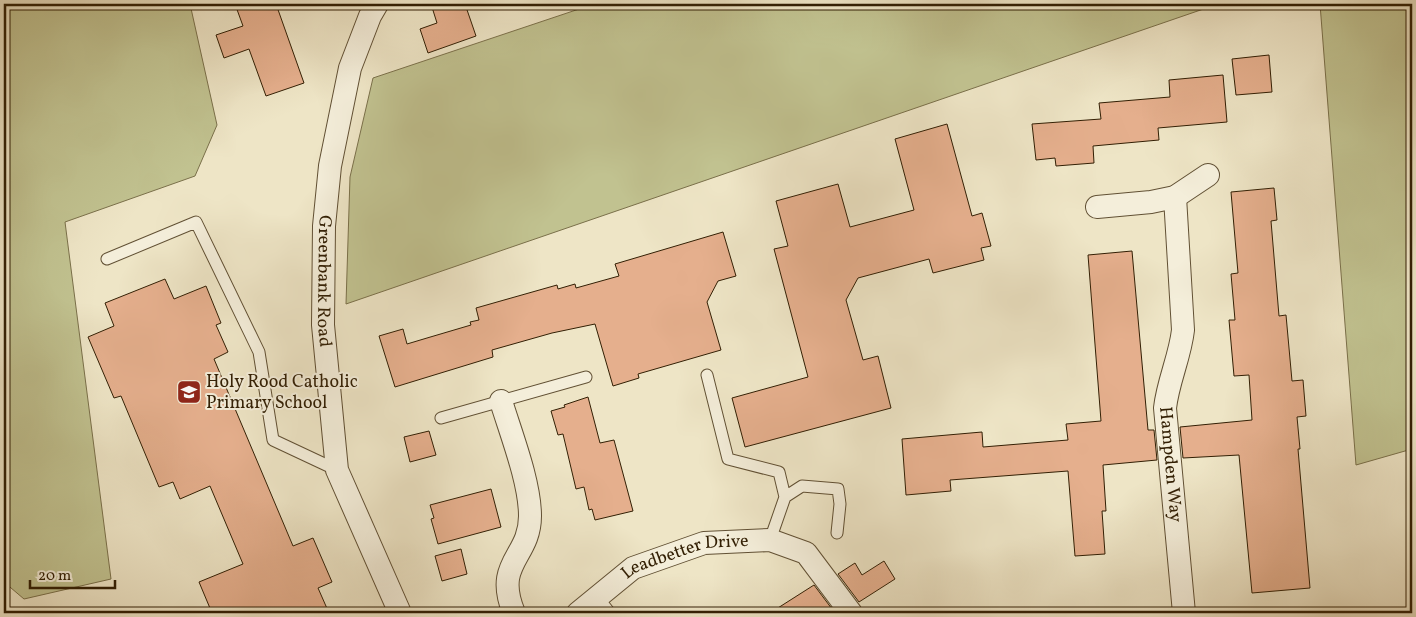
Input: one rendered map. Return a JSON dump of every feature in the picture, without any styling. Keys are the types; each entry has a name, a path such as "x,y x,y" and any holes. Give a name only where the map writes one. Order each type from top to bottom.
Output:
{"street":[{"name":"Greenbank Road","path":"376,4 350,68 330,166 324,226 323,326 337,470 400,613"},
{"path":"1097,207 1151,202 1175,197 1208,175"},
{"name":"Hampden Way","path":"1175,197 1184,330 1181,348 1167,388 1165,408 1184,613"},
{"path":"501,401 529,498 530,517 528,533 511,566 506,582 509,600 514,613"},
{"name":"Leadbetter Drive","path":"578,613 604,605 633,568 704,543 770,540 806,553 851,613"}],"lane":[{"path":"107,259 196,222 260,352 273,440 337,470"},
{"path":"707,375 728,459 779,472 785,497 770,540"},
{"path":"441,418 586,377"},
{"path":"785,497 802,486 838,489 840,504 837,533"}],"green space":[{"path":"4,4 190,4 217,125 195,176 65,222 111,579 24,599 4,582"},
{"path":"594,4 1218,4 346,304 350,177 373,78"},
{"path":"1320,4 1412,4 1412,449 1356,465"}],"building":[{"path":"235,4 276,4 304,83 266,96 249,49 224,58 216,35 243,26"},
{"path":"431,4 465,4 476,36 428,53 420,29 437,23"},
{"path":"1269,55 1272,92 1236,95 1232,59"},
{"path":"1223,75 1227,122 1158,128 1159,140 1093,146 1094,163 1056,166 1055,158 1036,160 1032,124 1101,119 1099,103 1170,97 1169,80"},
{"path":"947,124 972,216 982,213 991,246 981,248 984,260 933,273 929,259 858,278 846,300 863,360 878,356 891,408 745,447 732,398 808,377 774,249 788,246 776,201 838,184 850,227 914,210 895,139"},
{"path":"1274,188 1277,220 1271,221 1279,316 1286,315 1292,381 1303,380 1306,416 1297,417 1300,449 1298,449 1310,588 1252,593 1239,455 1183,458 1180,427 1252,420 1249,375 1234,376 1229,320 1235,320 1231,274 1238,273 1231,192"},
{"path":"723,232 736,276 718,281 707,302 721,350 638,374 639,378 613,386 595,324 552,333 492,350 493,357 395,387 379,336 403,329 407,344 471,325 470,322 479,320 476,308 557,285 558,289 575,284 576,288 619,276 615,264"},
{"path":"1132,251 1148,430 1154,430 1157,460 1103,465 1106,511 1102,511 1105,554 1075,556 1068,471 950,480 951,491 906,495 902,439 982,432 983,447 1068,440 1066,424 1101,421 1088,255"},
{"path":"165,279 174,299 206,286 221,323 216,325 228,352 214,359 293,546 313,538 332,582 318,588 329,613 212,613 199,582 243,564 210,486 180,499 173,482 159,487 121,396 114,398 88,337 114,326 105,303"},
{"path":"588,397 600,443 614,440 633,511 595,520 592,509 589,510 584,487 576,489 563,434 558,435 551,411"},
{"path":"429,431 436,455 410,462 404,437"},
{"path":"491,489 501,527 438,544 431,519 434,518 430,505"},
{"path":"461,549 467,574 442,581 435,556"},
{"path":"884,561 895,579 859,602 838,574 855,563 862,575"},
{"path":"814,585 835,613 770,613"}],"place":[{"name":"Holy Rood Catholic Primary School","path":"189,392"}]}
